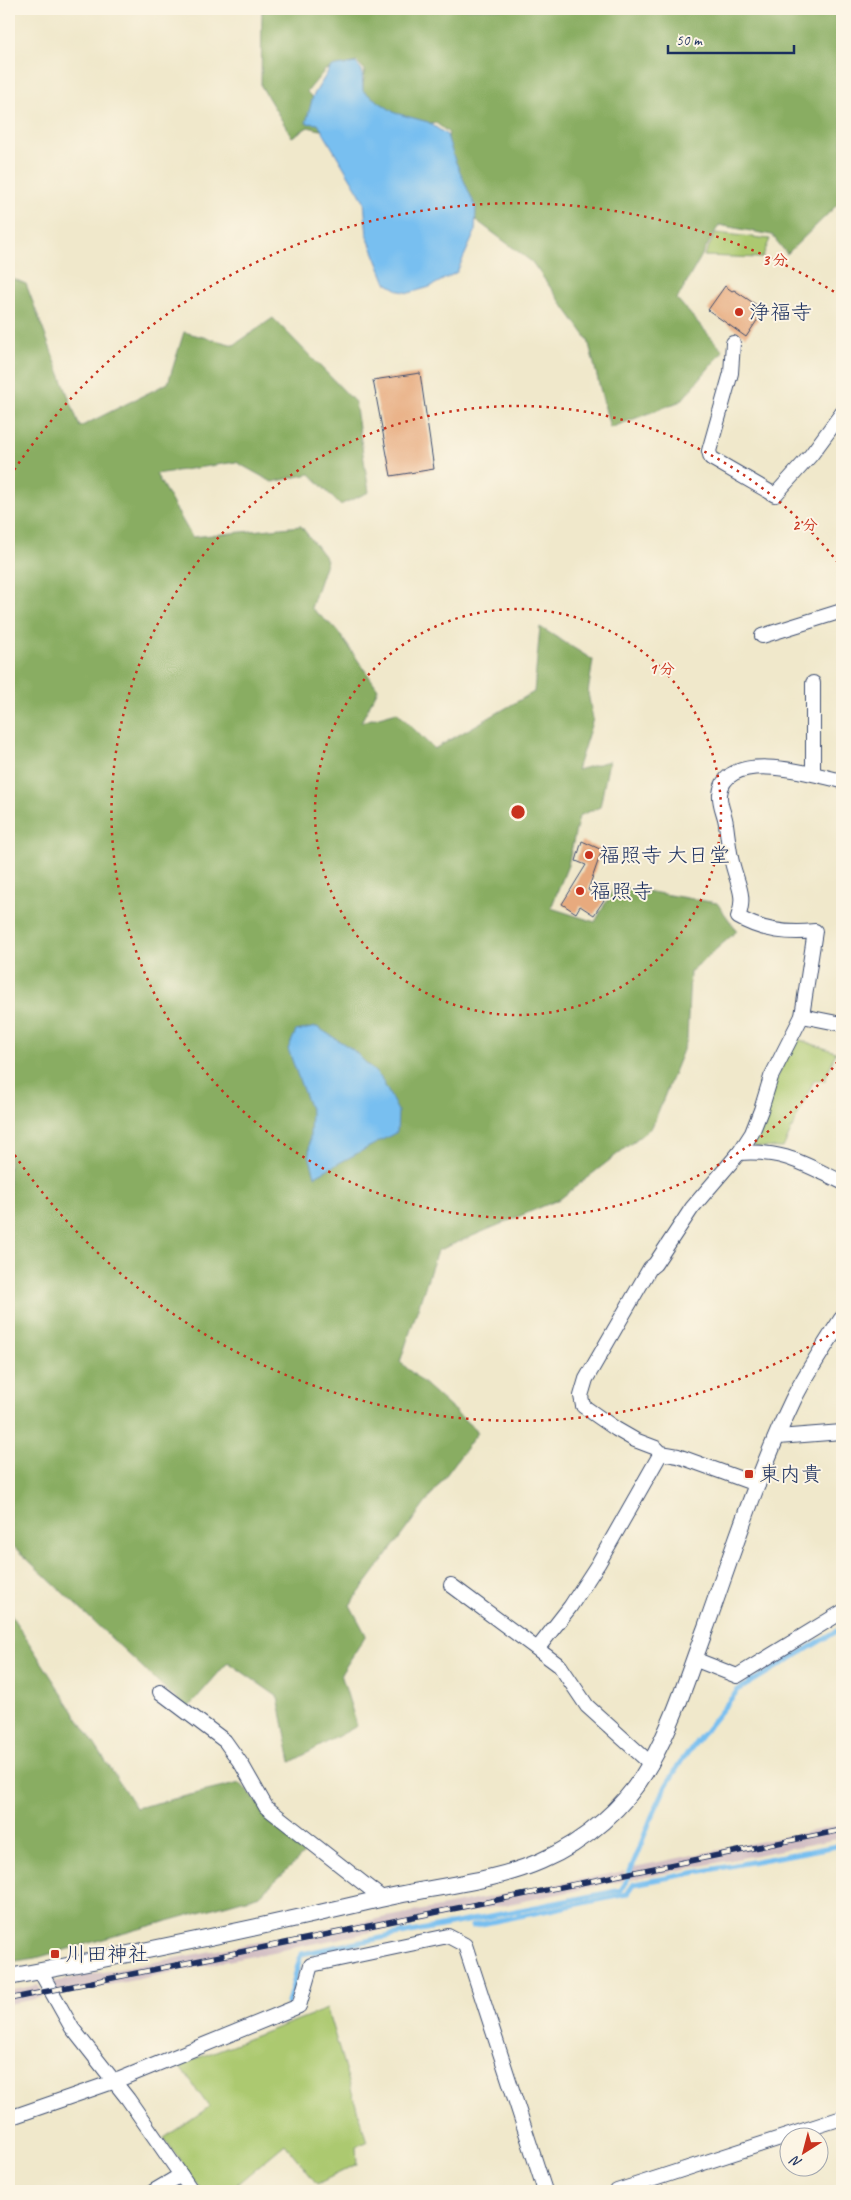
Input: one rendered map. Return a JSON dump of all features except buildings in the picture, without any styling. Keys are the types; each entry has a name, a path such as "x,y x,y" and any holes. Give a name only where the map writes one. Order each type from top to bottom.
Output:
{"street":[{"path":"734,343 731,373 709,451 711,458 774,495 811,455 842,414"},
{"path":"762,636 842,611"},
{"path":"813,683 813,773"},
{"path":"758,1484 661,1452 656,1448 635,1440 597,1417 584,1406 581,1396 586,1379 594,1363 650,1268 655,1264 692,1208 739,1153 752,1133 770,1078 802,1016 816,931 785,932 753,926 738,917 743,906 740,886 733,866 720,794 727,777 737,770 756,767 813,773 842,781"},
{"path":"802,1016 842,1024"},
{"path":"739,1153 763,1151 788,1156 842,1182"},
{"path":"9,1977 328,1912 382,1898 501,1874 539,1862 557,1853 598,1824 617,1808 636,1787 651,1764 694,1660 758,1484 778,1437 794,1400 842,1319"},
{"path":"778,1437 842,1432"},
{"path":"538,1648 570,1607 598,1564 661,1452"},
{"path":"451,1585 560,1666 587,1706 651,1764"},
{"path":"694,1660 737,1676 751,1670 842,1612"},
{"path":"160,1692 224,1741 242,1765 266,1807 382,1898"},
{"path":"9,2118 112,2082 299,2006 311,1965 448,1936 465,1945 545,2191"},
{"path":"40,1971 72,2028 112,2082 128,2099 192,2191"},
{"path":"616,2191 842,2118"},
{"path":"154,2191 181,2175"}],"shaded area":[{"path":"842,1825 842,1838 630,1880 634,1867"},
{"path":"625,1871 622,1881 60,1995 52,1982"},
{"path":"38,1985 45,1997 9,2004 9,1991"}],"green space":[{"path":"262,9 842,9 842,200 787,254 772,235 719,225 677,299 723,351 681,401 610,428 588,340 532,262 448,199 442,158 449,133 436,123 408,128 362,94 365,70 357,62 325,70 307,92 317,102 329,132 308,127 292,137 261,86"},
{"path":"716,233 770,239 762,258 704,256"},
{"path":"9,277 26,284 80,427 168,383 184,332 234,345 273,318 355,402 369,492 340,505 310,474 272,482 236,462 156,474 192,537 301,526 327,560 311,608 336,629 378,689 361,722 397,712 434,749 534,692 540,627 593,660 588,693 593,719 577,770 609,761 600,807 579,816 568,865 551,908 595,922 615,886 717,903 737,931 690,972 687,1040 652,1127 560,1199 437,1251 400,1362 478,1432 350,1605 366,1635 341,1674 357,1726 291,1762 278,1697 228,1662 187,1709 12,1545 9,1546"},
{"path":"794,1038 836,1052 825,1080 814,1080 783,1148 752,1147 750,1142"},
{"path":"9,1612 136,1808 240,1783 304,1854 260,1895 36,1958 9,1962"},
{"path":"327,2009 367,2142 356,2146 357,2164 317,2184 285,2144 237,2184 241,2191 202,2191 164,2138 209,2107 179,2065"}],"water":[{"path":"356,63 362,70 363,91 395,113 428,122 447,135 454,158 476,208 475,232 457,272 430,287 409,293 400,291 386,283 367,236 364,201 318,124 306,123 313,96 331,67"},
{"path":"317,1027 352,1049 381,1078 398,1111 397,1132 315,1176 309,1155 311,1112 288,1049 296,1031"}],"waterway":[{"path":"288,2003 301,1954 621,1890 666,1786 682,1760 738,1690 842,1628"},
{"path":"472,1926 627,1894 634,1884 842,1845"}],"railway":[{"path":"9,1999 842,1830"}],"place":[{"name":"浄福寺","path":"739,312"},
{"name":"福照寺 大日堂","path":"589,855"},
{"name":"福照寺","path":"580,891"},
{"name":"東内貴","path":"749,1474"},
{"name":"川田神社","path":"55,1954"}]}
